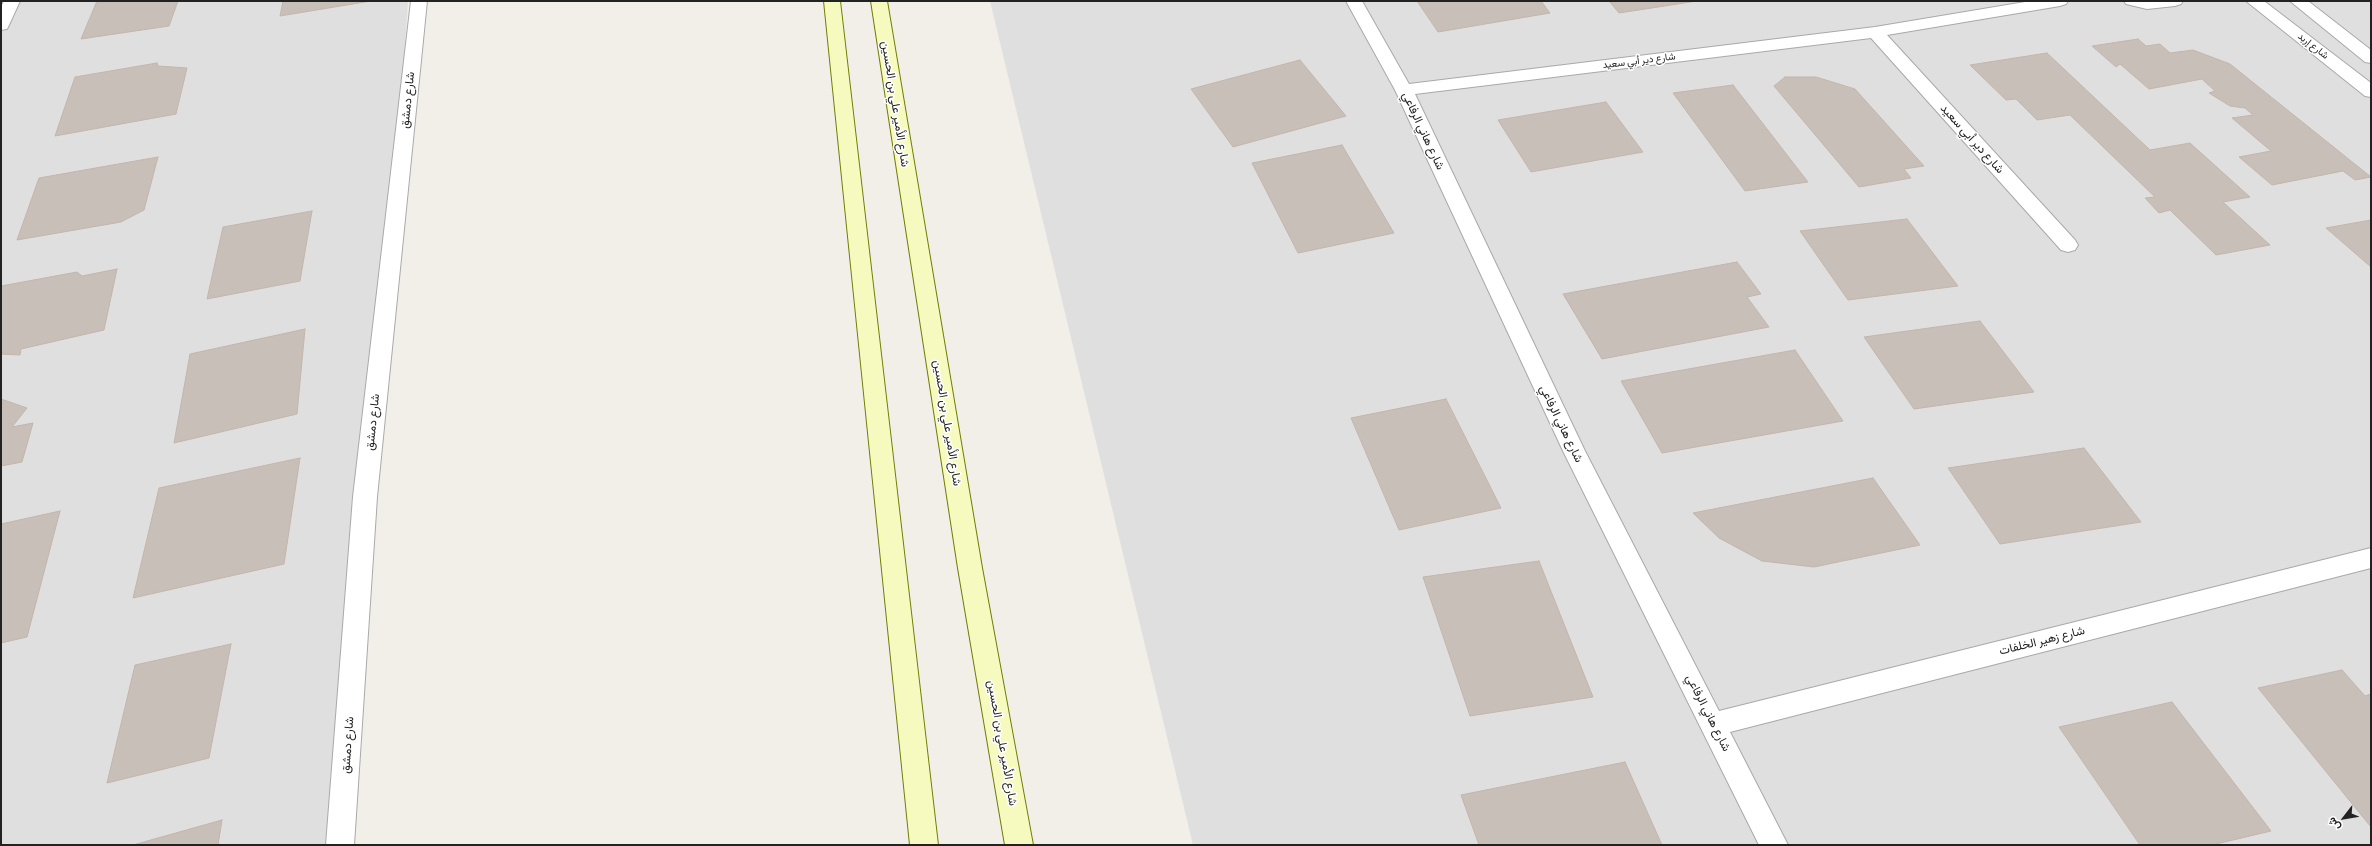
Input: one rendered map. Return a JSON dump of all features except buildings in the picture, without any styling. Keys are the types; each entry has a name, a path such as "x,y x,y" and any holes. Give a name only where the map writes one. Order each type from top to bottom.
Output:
{"main road":[{"path":"832,1 924,845"},
{"name":"شارع الأمير علي بن الحسين","path":"879,1 969,560 1019,845"}],"street":[{"path":"2,20 12,1"},
{"name":"شارع دمشق","path":"340,845 365,497 419,1"},
{"name":"شارع هاني الرفاعي","path":"1354,1 1404,90 1574,452 1714,724 1774,845"},
{"name":"شارع دير أبي سعيد","path":"1404,90 1875,32 2060,1"},
{"path":"2132,1 2147,4 2175,1"},
{"name":"شارع إربد","path":"2254,1 2371,92"},
{"path":"2298,1 2371,58"},
{"name":"شارع دير أبي سعيد","path":"1875,32 2068,245"},
{"name":"شارع زهير الخلفات","path":"1714,724 2371,558"}],"shaded area":[{"path":"1,1 408,1 352,845 1,845"},
{"path":"990,1 2371,1 2371,845 1193,845"}]}
